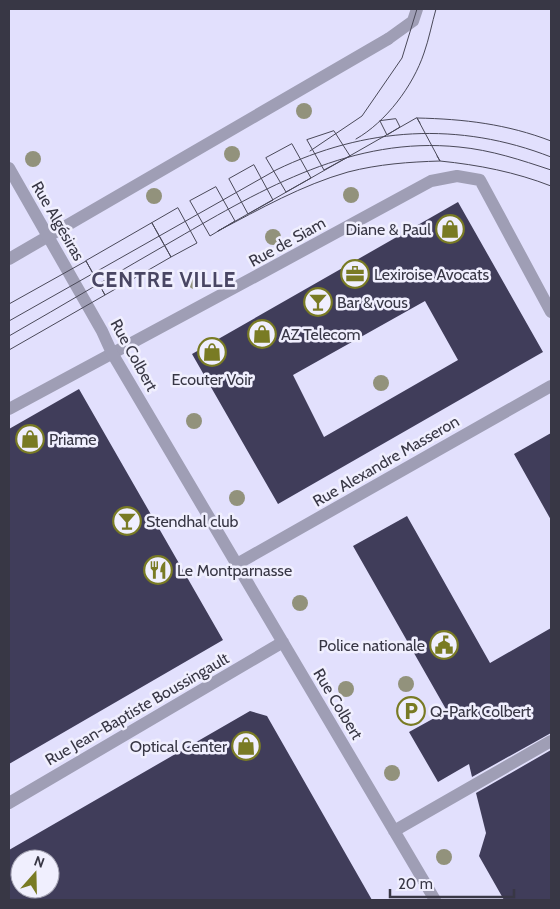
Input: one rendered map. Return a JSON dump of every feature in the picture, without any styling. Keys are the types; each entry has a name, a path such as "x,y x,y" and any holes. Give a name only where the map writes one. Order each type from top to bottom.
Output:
{"street":[{"path":"9,259 388,39 413,22 417,9"},
{"name":"Rue Algésiras","path":"9,168 79,290"},
{"name":"Rue de Siam","path":"9,409 431,182 457,176 480,180 551,312"},
{"name":"Rue Colbert","path":"79,290 112,353 435,900"},
{"name":"Rue Alexandre Masseron","path":"237,564 551,386"},
{"name":"Rue Jean-Baptiste Boussingault","path":"9,803 283,642"},
{"path":"394,831 551,741"}],"building":[{"path":"458,202 543,352 278,504 192,354","holes":["425,301 458,360 324,437 293,375"]},
{"path":"79,389 223,640 9,764 9,429"},
{"path":"551,433 551,520 514,454"},
{"name":"Police nationale","path":"407,516 490,663 551,628 551,733 472,777 469,764 438,782 409,732 447,711 353,546"},
{"path":"250,711 267,716 372,900 9,900 9,850 10,899 60,899 60,849 11,849"},
{"path":"551,750 551,900 504,900 479,856 486,833 476,793"}],"tram line":[{"path":"310,151 362,116 402,58 417,9"},
{"path":"356,139 378,123 406,90 424,53 436,9"},
{"path":"417,118 440,161 383,165 331,177 282,198 218,231 417,118"},
{"path":"420,123 417,118 485,124 518,130 551,141"},
{"path":"396,119 400,127 387,135 380,121 396,119"},
{"path":"334,131 350,156 324,170 307,140 334,131"},
{"path":"9,321 276,170 344,145 378,137 412,134 447,134 482,138 516,145 551,157"},
{"path":"292,144 311,178 286,192 266,158 292,144"},
{"path":"9,336 242,202 311,170 346,158 382,150 420,146 459,147 494,153 551,170"},
{"path":"437,156 440,161 497,170 551,186"},
{"path":"254,165 273,200 248,214 229,179 254,165"},
{"path":"216,187 235,221 210,236 190,201 216,187"},
{"path":"178,208 197,243 171,257 152,223 178,208"},
{"path":"152,223 171,257 105,295 86,261 152,223"},
{"path":"9,304 86,261 105,295 9,350"}],"place":[{"name":"Diane & Paul","path":"450,229"},
{"name":"Lexiroise Avocats","path":"355,274"},
{"name":"Bar & vous","path":"318,302"},
{"name":"AZ Telecom","path":"262,334"},
{"name":"Ecouter Voir","path":"212,352"},
{"name":"Priame","path":"30,439"},
{"name":"Stendhal club","path":"127,521"},
{"name":"Le Montparnasse","path":"158,570"},
{"name":"Police nationale","path":"444,645"},
{"name":"Q-Park Colbert","path":"411,711"},
{"name":"Optical Center","path":"246,746"}],"district":[{"name":"CENTRE VILLE","path":"164,279"}]}
